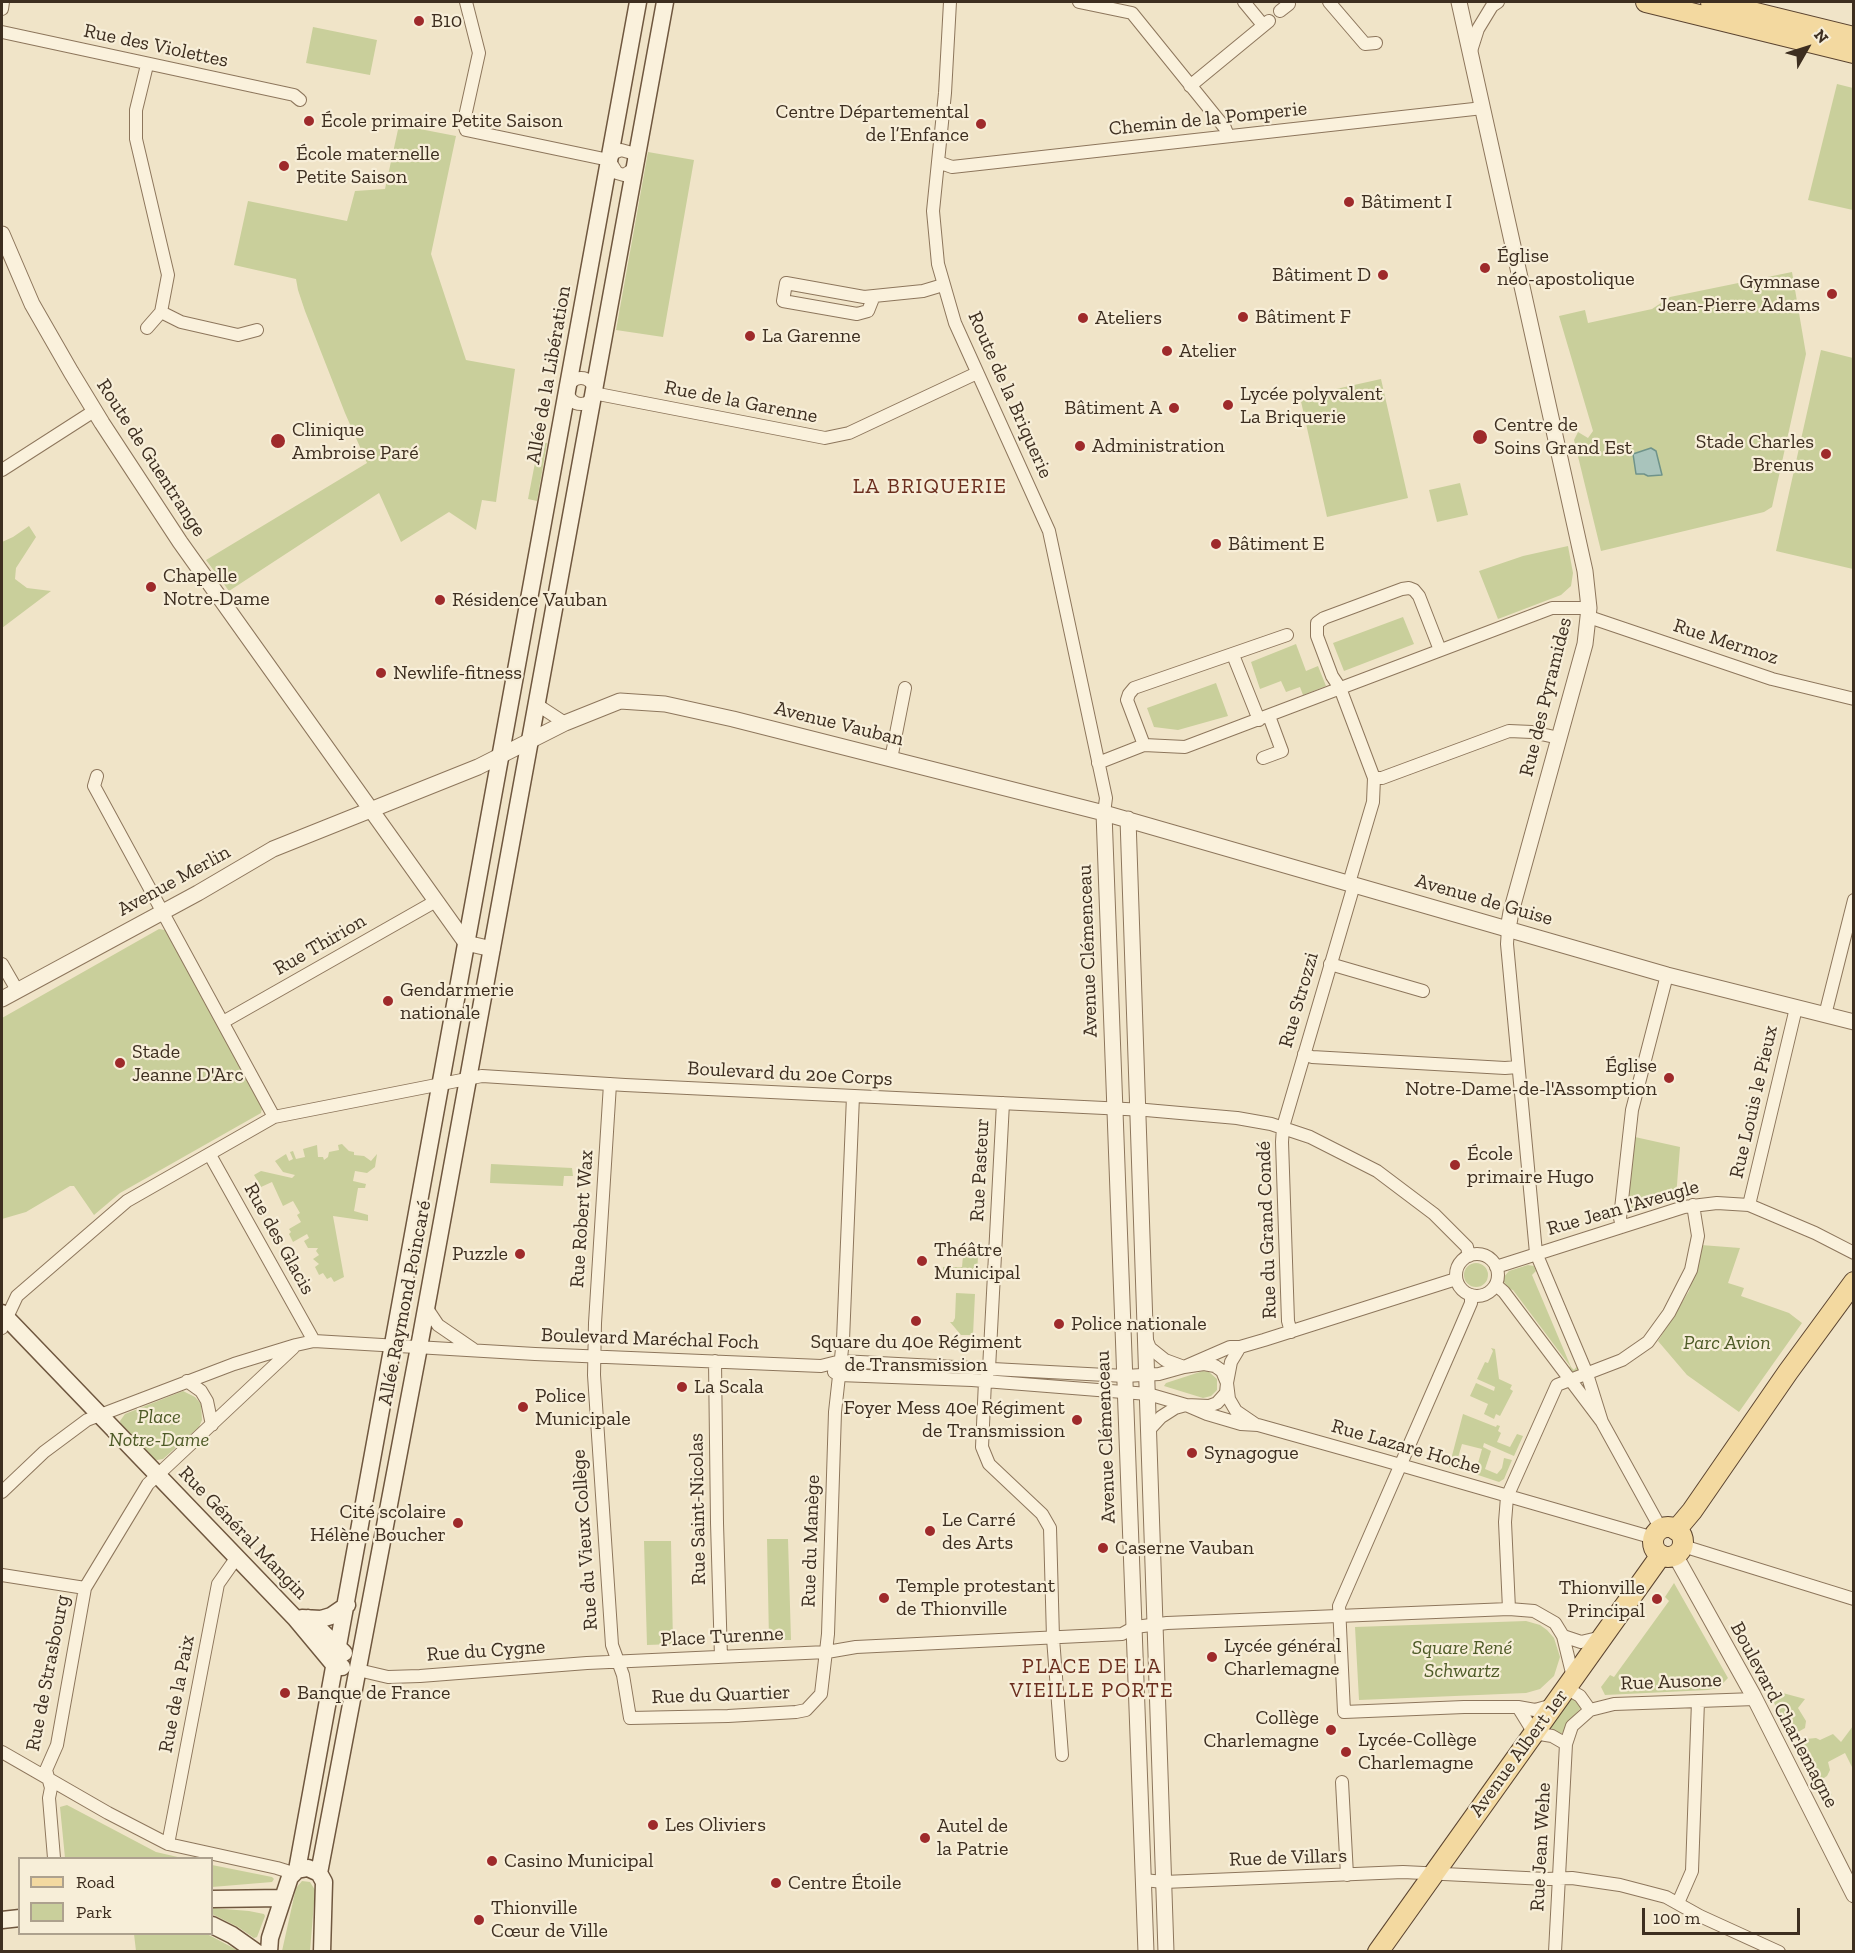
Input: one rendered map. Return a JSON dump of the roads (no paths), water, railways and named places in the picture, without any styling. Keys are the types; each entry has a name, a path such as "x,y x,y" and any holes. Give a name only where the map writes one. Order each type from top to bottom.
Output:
{"main road":[{"name":"Allée de la Libération","path":"501,755 638,2"},
{"path":"530,741 665,2"},
{"path":"1646,2 1854,53"},
{"path":"1711,2 1854,37"},
{"name":"Allée Raymond Poincaré","path":"324,1951 324,1882 319,1873 419,1347 530,741"},
{"name":"Allée Raymond Poincaré","path":"269,1952 270,1938 283,1898 295,1872 335,1666 501,755"},
{"name":"Avenue Albert 1er","path":"1378,1952 1854,1282"},
{"name":"Rue Général Mangin","path":"3,1320 100,1414 153,1479 302,1618 335,1666"},
{"path":"302,1618 321,1619 346,1605"},
{"path":"302,1618 338,1647 357,1670"},
{"path":"335,1666 357,1670"},
{"path":"295,1872 308,1868 319,1873"},
{"path":"213,1899 283,1898"},
{"path":"2,1920 18,1918"},
{"path":"213,1926 232,1935 256,1952"}],"street":[{"path":"2,9 3,2"},
{"path":"466,2 479,53 466,112 464,124 466,130 609,160 617,173 624,175 635,165 632,153 621,150 614,153 609,160"},
{"name":"Route de la Briquerie","path":"950,2 945,93 933,211 938,264 955,323 1049,531 1105,806"},
{"path":"1079,2 1132,13 1225,128 1228,136"},
{"path":"1190,86 1266,23 1244,2"},
{"path":"1329,2 1365,44 1376,43"},
{"name":"Rue des Pyramides","path":"1459,2 1585,571 1589,612 1585,644 1508,929"},
{"path":"1470,51 1478,29 1492,6 1498,2"},
{"name":"Rue des Violettes","path":"2,32 294,95 300,100"},
{"path":"147,65 136,110 136,139 168,275 161,312 147,328"},
{"name":"Chemin de la Pomperie","path":"938,162 952,167 1483,108"},
{"name":"Route de Guentrange","path":"2,234 32,304 94,411 180,542 466,943"},
{"path":"874,296 868,311 857,314 783,301 786,283 864,297 923,291 943,285"},
{"path":"161,312 181,322 238,335 257,330"},
{"name":"Rue de la Garenne","path":"593,393 825,438 849,433 977,374"},
{"path":"568,388 569,397 580,404 590,400 593,393"},
{"path":"2,470 94,411"},
{"path":"1440,650 1419,596 1409,588 1324,618 1317,623 1317,636 1332,676 1340,688 1374,778 1382,778 1509,731 1532,732 1559,738"},
{"name":"Rue Mermoz","path":"1144,745 1185,747 1552,608 1589,612 1772,679 1854,699"},
{"path":"1098,763 1144,745 1127,700 1134,688 1287,635"},
{"path":"1233,655 1282,751 1263,758"},
{"path":"891,759 905,688"},
{"name":"Avenue Vauban","path":"371,810 478,767 565,723 620,701 665,704 891,759 1105,806"},
{"path":"536,705 565,723"},
{"path":"97,776 94,786 274,1117"},
{"name":"Rue Strozzi","path":"1283,1127 1330,964 1373,801 1374,778"},
{"name":"Avenue de Guise","path":"1105,806 1128,819 1351,884 1667,975 1854,1022"},
{"name":"Avenue Clémenceau","path":"1105,806 1146,1952"},
{"name":"Avenue Merlin","path":"2,999 163,912 273,849 371,810"},
{"path":"1128,819 1166,1952"},
{"path":"1826,1015 1854,900"},
{"name":"Rue Thirion","path":"223,1023 436,901"},
{"path":"1508,929 1507,944 1536,1253 1587,1374 1602,1422"},
{"path":"466,943 492,949"},
{"path":"2,964 17,990"},
{"path":"1330,964 1423,991"},
{"path":"1622,1227 1620,1218 1632,1110 1667,975"},
{"name":"Rue Louis le Pieux","path":"1749,1205 1796,1008"},
{"path":"1304,1054 1323,1058 1518,1067"},
{"name":"Boulevard du 20e Corps","path":"3,1320 17,1296 127,1201 274,1117 482,1076 1138,1110 1237,1118 1283,1127 1310,1137 1377,1171 1434,1214 1467,1247 1469,1256"},
{"name":"Rue Robert Wax","path":"594,1357 610,1084"},
{"name":"Rue du Manège","path":"812,1706 821,1694 827,1652 835,1412 841,1361 853,1096"},
{"name":"Rue Pasteur","path":"1003,1103 989,1369 985,1381 982,1447 989,1464 1042,1514 1050,1528 1053,1638"},
{"name":"Rue du Grand Condé","path":"1283,1127 1288,1321 1291,1332"},
{"name":"Rue des Glacis","path":"210,1155 314,1341"},
{"name":"Rue Jean l'Aveugle","path":"1496,1267 1693,1205 1717,1203 1749,1205 1815,1233 1854,1254"},
{"path":"1509,1609 1505,1522 1507,1497 1557,1384 1622,1360 1648,1342 1670,1314 1692,1270 1698,1236 1693,1205"},
{"path":"1477,1254 1485,1256 1496,1267 1498,1276 1496,1285 1485,1294 1471,1296 1459,1286 1456,1279 1458,1265 1469,1256 1477,1254"},
{"path":"1184,1367 1230,1347 1240,1347 1291,1332 1456,1279"},
{"path":"1496,1285 1602,1422 1668,1542"},
{"path":"1471,1296 1471,1303 1339,1606 1344,1712 1464,1707 1518,1707 1535,1710 1553,1705"},
{"path":"426,1307 438,1325 474,1350"},
{"path":"1146,1337 1150,1348 1170,1363 1184,1367 1204,1364 1215,1366 1222,1371 1227,1383 1229,1399 1236,1412 1258,1425"},
{"path":"2,1492 44,1452 87,1420 187,1381 314,1341 394,1346"},
{"path":"153,1479 296,1345"},
{"name":"Boulevard Maréchal Foch","path":"394,1346 824,1367 841,1361 1125,1376 1159,1374 1184,1367"},
{"path":"1149,1430 1167,1413 1186,1405 1209,1406 1217,1403 1226,1393 1231,1362 1240,1347"},
{"name":"Rue du Vieux Collège","path":"594,1357 595,1418 612,1645 622,1675 630,1718"},
{"name":"Rue Saint-Nicolas","path":"715,1361 721,1657"},
{"name":"Boulevard Maréchal Foch","path":"824,1367 839,1375 985,1381 1148,1394"},
{"path":"187,1381 201,1391 207,1401 212,1425"},
{"name":"Rue Lazare Hoche","path":"1148,1394 1241,1424 1258,1425 1400,1465 1668,1542 1854,1599"},
{"name":"Rue de Strasbourg","path":"54,1857 49,1798 51,1788 46,1770 57,1745 85,1588 153,1479"},
{"name":"Boulevard Charlemagne","path":"1668,1542 1755,1699 1854,1896"},
{"name":"Rue de la Paix","path":"168,1844 218,1584 237,1557"},
{"path":"2,1575 85,1588"},
{"path":"1340,1615 1509,1609 1534,1611 1555,1623 1563,1636 1570,1682 1590,1710 1572,1726 1566,1744 1552,1736 1534,1733 1518,1707"},
{"name":"Place Turenne","path":"618,1662 1122,1634 1134,1628 1167,1623 1340,1615"},
{"path":"1563,1636 1581,1642 1602,1637"},
{"path":"1053,1638 1062,1755"},
{"name":"Rue du Cygne","path":"357,1670 388,1677 618,1662"},
{"name":"Rue Ausone","path":"1590,1710 1614,1704 1755,1699"},
{"path":"1678,1903 1692,1871 1698,1701"},
{"name":"Rue du Quartier","path":"630,1718 796,1712 812,1706"},
{"name":"Rue Jean Wehe","path":"1555,1952 1566,1744"},
{"path":"2,1752 108,1813 168,1844 295,1872"},
{"path":"1342,1782 1347,1875"},
{"name":"Rue de Villars","path":"1143,1880 1164,1882 1434,1873 1559,1878 1620,1885 1666,1897 1700,1916 1779,1952"}],"water":[{"path":"1651,448 1656,451 1662,475 1636,474 1633,454"}],"place":[{"name":"B10","path":"419,21"},
{"name":"École primaire Petite Saison","path":"309,121"},
{"name":"Centre Départemental de l’Enfance","path":"981,124"},
{"name":"École maternelle Petite Saison","path":"284,166"},
{"name":"Bâtiment I","path":"1349,202"},
{"name":"Église néo-apostolique","path":"1485,268"},
{"name":"Bâtiment D","path":"1383,275"},
{"name":"Gymnase Jean-Pierre Adams","path":"1832,294"},
{"name":"Bâtiment F","path":"1243,317"},
{"name":"Ateliers","path":"1083,318"},
{"name":"La Garenne","path":"750,336"},
{"name":"Atelier","path":"1167,351"},
{"name":"Lycée polyvalent La Briquerie","path":"1228,405"},
{"name":"Bâtiment A","path":"1174,408"},
{"name":"Centre de Soins Grand Est","path":"1480,437"},
{"name":"Clinique Ambroise Paré","path":"278,441"},
{"name":"Administration","path":"1080,446"},
{"name":"Stade Charles Brenus","path":"1826,454"},
{"name":"Bâtiment E","path":"1216,544"},
{"name":"Chapelle Notre-Dame","path":"151,587"},
{"name":"Résidence Vauban","path":"440,600"},
{"name":"Newlife-fitness","path":"381,673"},
{"name":"Gendarmerie nationale","path":"388,1001"},
{"name":"Stade Jeanne D'Arc","path":"120,1063"},
{"name":"Église Notre-Dame-de-l'Assomption","path":"1669,1078"},
{"name":"École primaire Hugo","path":"1455,1165"},
{"name":"Puzzle","path":"520,1254"},
{"name":"Théâtre Municipal","path":"922,1261"},
{"name":"Square du 40e Régiment de Transmission","path":"916,1321"},
{"name":"Police nationale","path":"1059,1324"},
{"name":"La Scala","path":"682,1387"},
{"name":"Police Municipale","path":"523,1407"},
{"name":"Foyer Mess 40e Régiment de Transmission","path":"1077,1420"},
{"name":"Synagogue","path":"1192,1453"},
{"name":"Cité scolaire Hélène Boucher","path":"458,1523"},
{"name":"Le Carré des Arts","path":"930,1531"},
{"name":"Caserne Vauban","path":"1103,1548"},
{"name":"Temple protestant de Thionville","path":"884,1598"},
{"name":"Thionville Principal","path":"1657,1599"},
{"name":"Lycée général Charlemagne","path":"1212,1657"},
{"name":"Banque de France","path":"285,1693"},
{"name":"Collège Charlemagne","path":"1331,1730"},
{"name":"Lycée-Collège Charlemagne","path":"1346,1752"},
{"name":"Les Oliviers","path":"653,1825"},
{"name":"Autel de la Patrie","path":"925,1838"},
{"name":"Casino Municipal","path":"492,1861"},
{"name":"Centre Étoile","path":"776,1883"},
{"name":"Thionville Cœur de Ville","path":"479,1920"}],"district":[{"name":"LA BRIQUERIE","path":"930,487"},
{"name":"PLACE DE LA VIEILLE PORTE","path":"1092,1679"}],"park label":[{"name":"Parc Avion","path":"1727,1343"},
{"name":"Place Notre-Dame","path":"159,1428"},
{"name":"Square René Schwartz","path":"1462,1660"}]}
